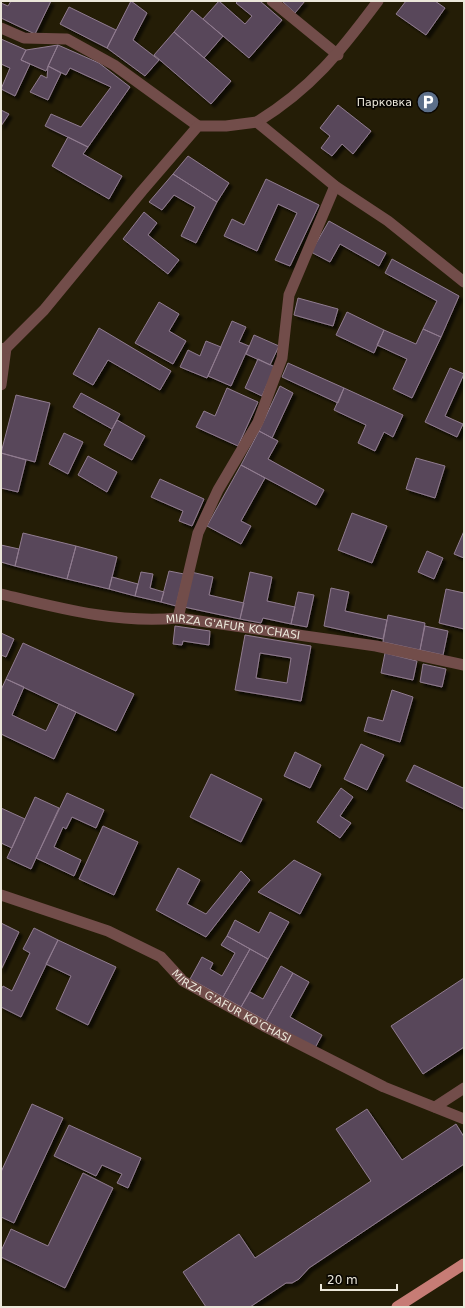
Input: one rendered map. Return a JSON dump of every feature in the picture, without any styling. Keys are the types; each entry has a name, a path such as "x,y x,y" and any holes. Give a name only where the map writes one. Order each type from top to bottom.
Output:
{"main road":[{"path":"397,1307 464,1264"}],"street":[{"path":"272,1 338,54"},
{"path":"1,28 24,38 67,39 114,65 198,126 226,126 257,122 304,89 338,54 378,1"},
{"path":"257,122 335,186 388,222 464,282"},
{"path":"1,385 3,349 44,310 142,191 198,126"},
{"path":"178,618 198,533 218,490 258,422 282,358 289,295 335,186"},
{"name":"MIRZA G'AFUR KO'CHASI","path":"1,594 77,612 154,620 178,618 376,646 464,665"},
{"name":"MIRZA G'AFUR KO'CHASI","path":"1,895 108,931 161,957 183,981 264,1026 384,1087 464,1119"},
{"path":"435,1108 464,1088"}],"building":[{"path":"11,1 51,1 35,34 1,18 1,3 8,6"},
{"path":"131,1 147,13 133,40 159,60 145,76 107,48"},
{"path":"219,1 245,24 252,16 236,3 238,1 260,1 282,20 249,58 203,19"},
{"path":"282,1 305,1 295,13"},
{"path":"406,1 435,1 445,8 426,35 396,14"},
{"path":"69,7 116,30 107,48 60,24"},
{"path":"192,10 223,36 204,58 174,32"},
{"path":"174,32 231,81 211,104 154,55"},
{"path":"1,39 26,50 21,60 30,64 15,96 1,89 10,68 1,64"},
{"path":"58,45 99,63 130,87 88,147 45,126 51,114 81,127 111,87 70,68 66,75 48,66"},
{"path":"58,45 46,71 21,60 26,50"},
{"path":"48,66 61,73 48,100 30,92 41,75 47,78"},
{"path":"338,105 371,131 353,154 342,144 332,156 321,148 330,136 320,128"},
{"path":"1,110 9,114 1,126"},
{"path":"68,137 88,147 83,154 122,176 109,199 52,166"},
{"path":"188,156 229,183 217,202 173,174"},
{"path":"173,174 217,202 196,243 181,236 195,207 174,195 162,210 149,202"},
{"path":"266,179 319,205 290,266 275,260 297,213 278,204 257,251 224,236 232,219 244,225"},
{"path":"144,212 157,223 148,235 179,260 168,274 123,239"},
{"path":"329,221 386,253 379,266 340,244 330,262 311,252"},
{"path":"392,259 459,296 441,337 423,329 437,301 385,273"},
{"path":"298,298 338,309 333,326 294,315"},
{"path":"159,302 179,314 169,331 186,341 173,364 135,343"},
{"path":"347,312 384,330 374,353 336,335"},
{"path":"232,321 246,327 239,342 249,346 231,386 208,376"},
{"path":"99,328 171,371 160,390 108,360 93,385 73,374"},
{"path":"423,329 441,337 412,398 393,389 407,359 377,345 384,330 416,344"},
{"path":"254,335 279,346 270,365 246,354"},
{"path":"206,341 221,347 207,378 180,367 188,350 200,356"},
{"path":"258,359 275,367 262,396 245,388"},
{"path":"288,363 344,388 338,403 282,377"},
{"path":"450,368 464,374 445,416 463,424 457,437 425,422"},
{"path":"280,386 293,393 272,438 259,431"},
{"path":"227,388 258,402 238,446 196,427 204,411 215,416"},
{"path":"344,388 403,415 393,437 384,432 375,451 358,443 366,425 334,410"},
{"path":"81,393 120,414 112,429 73,407"},
{"path":"16,395 50,403 35,462 1,453"},
{"path":"117,420 145,436 132,460 104,445"},
{"path":"259,431 278,441 268,459 324,490 316,505 241,465"},
{"path":"64,433 83,442 68,474 49,464"},
{"path":"1,453 26,460 18,492 1,488"},
{"path":"88,456 117,472 107,492 78,475"},
{"path":"416,458 445,466 435,498 406,489"},
{"path":"241,465 265,478 241,521 251,526 241,544 207,526"},
{"path":"160,479 204,499 192,526 179,521 183,511 151,497"},
{"path":"352,513 387,526 372,563 338,550"},
{"path":"464,531 464,558 454,554"},
{"path":"23,533 76,546 67,579 15,566"},
{"path":"1,545 19,549 15,566 1,562"},
{"path":"76,546 117,557 109,589 67,579"},
{"path":"427,551 443,558 434,579 418,572"},
{"path":"169,571 184,574 176,606 161,602"},
{"path":"141,572 153,574 150,588 164,592 161,602 135,596"},
{"path":"191,572 213,577 209,595 244,603 240,619 184,607"},
{"path":"250,572 272,577 267,601 295,607 291,624 263,618 261,623 240,619"},
{"path":"112,577 138,584 135,596 109,589"},
{"path":"331,588 349,592 345,611 387,620 383,639 324,626"},
{"path":"446,589 464,593 464,629 439,623"},
{"path":"298,592 314,595 307,627 291,624"},
{"path":"388,615 425,623 420,650 383,642"},
{"path":"175,626 210,631 209,645 183,641 182,645 173,644"},
{"path":"425,626 448,631 443,655 420,650"},
{"path":"1,633 14,639 6,657 1,655"},
{"path":"245,635 311,646 301,701 235,690","holes":["260,653 291,658 287,683 256,678"]},
{"path":"23,643 134,694 116,731 6,679"},
{"path":"385,653 417,661 413,680 381,673"},
{"path":"423,664 446,669 442,687 420,682"},
{"path":"6,679 24,687 12,715 46,731 59,704 76,712 54,759 1,734 1,690"},
{"path":"392,690 413,697 400,742 364,731 368,717 383,721"},
{"path":"361,744 384,755 367,790 344,779"},
{"path":"295,752 321,765 310,788 284,776"},
{"path":"414,765 463,788 464,785 464,809 406,781"},
{"path":"211,774 262,799 241,842 190,817"},
{"path":"341,788 353,797 340,816 351,823 340,838 317,822"},
{"path":"67,793 104,810 96,828 72,817 66,829 63,827 54,847 81,860 74,876 36,858"},
{"path":"35,797 59,808 31,869 7,858"},
{"path":"1,808 25,819 12,848 1,843"},
{"path":"103,826 138,842 114,895 79,879"},
{"path":"294,860 321,874 300,914 258,892"},
{"path":"178,868 200,880 187,904 206,914 241,871 250,880 206,937 156,910"},
{"path":"270,912 289,922 268,959 227,936 235,920 259,933"},
{"path":"1,923 19,932 1,970"},
{"path":"34,928 58,940 21,1017 1,1007 1,990 3,986 12,991 30,953 23,949"},
{"path":"227,936 250,949 223,997 190,979 202,957 213,963 210,969 222,976 235,953 221,945"},
{"path":"58,940 116,967 88,1025 56,1009 71,976 46,964"},
{"path":"250,949 268,959 241,1007 223,997"},
{"path":"281,966 293,973 266,1021 241,1007 250,992 263,999"},
{"path":"293,973 309,982 290,1017 322,1035 315,1048 266,1021"},
{"path":"464,978 464,1047 423,1074 391,1026"},
{"path":"32,1104 63,1118 14,1223 1,1217 1,1172"},
{"path":"367,1109 402,1160 456,1124 464,1137 464,1164 309,1268 299,1279 292,1283 286,1283 250,1307 206,1307 183,1272 239,1234 255,1258 371,1181 336,1129"},
{"path":"69,1125 141,1158 128,1188 117,1183 122,1174 102,1165 96,1176 54,1156"},
{"path":"83,1173 113,1188 65,1288 1,1257 1,1251 11,1229 48,1246"}],"place":[{"name":"Парковка","path":"428,102"}]}
